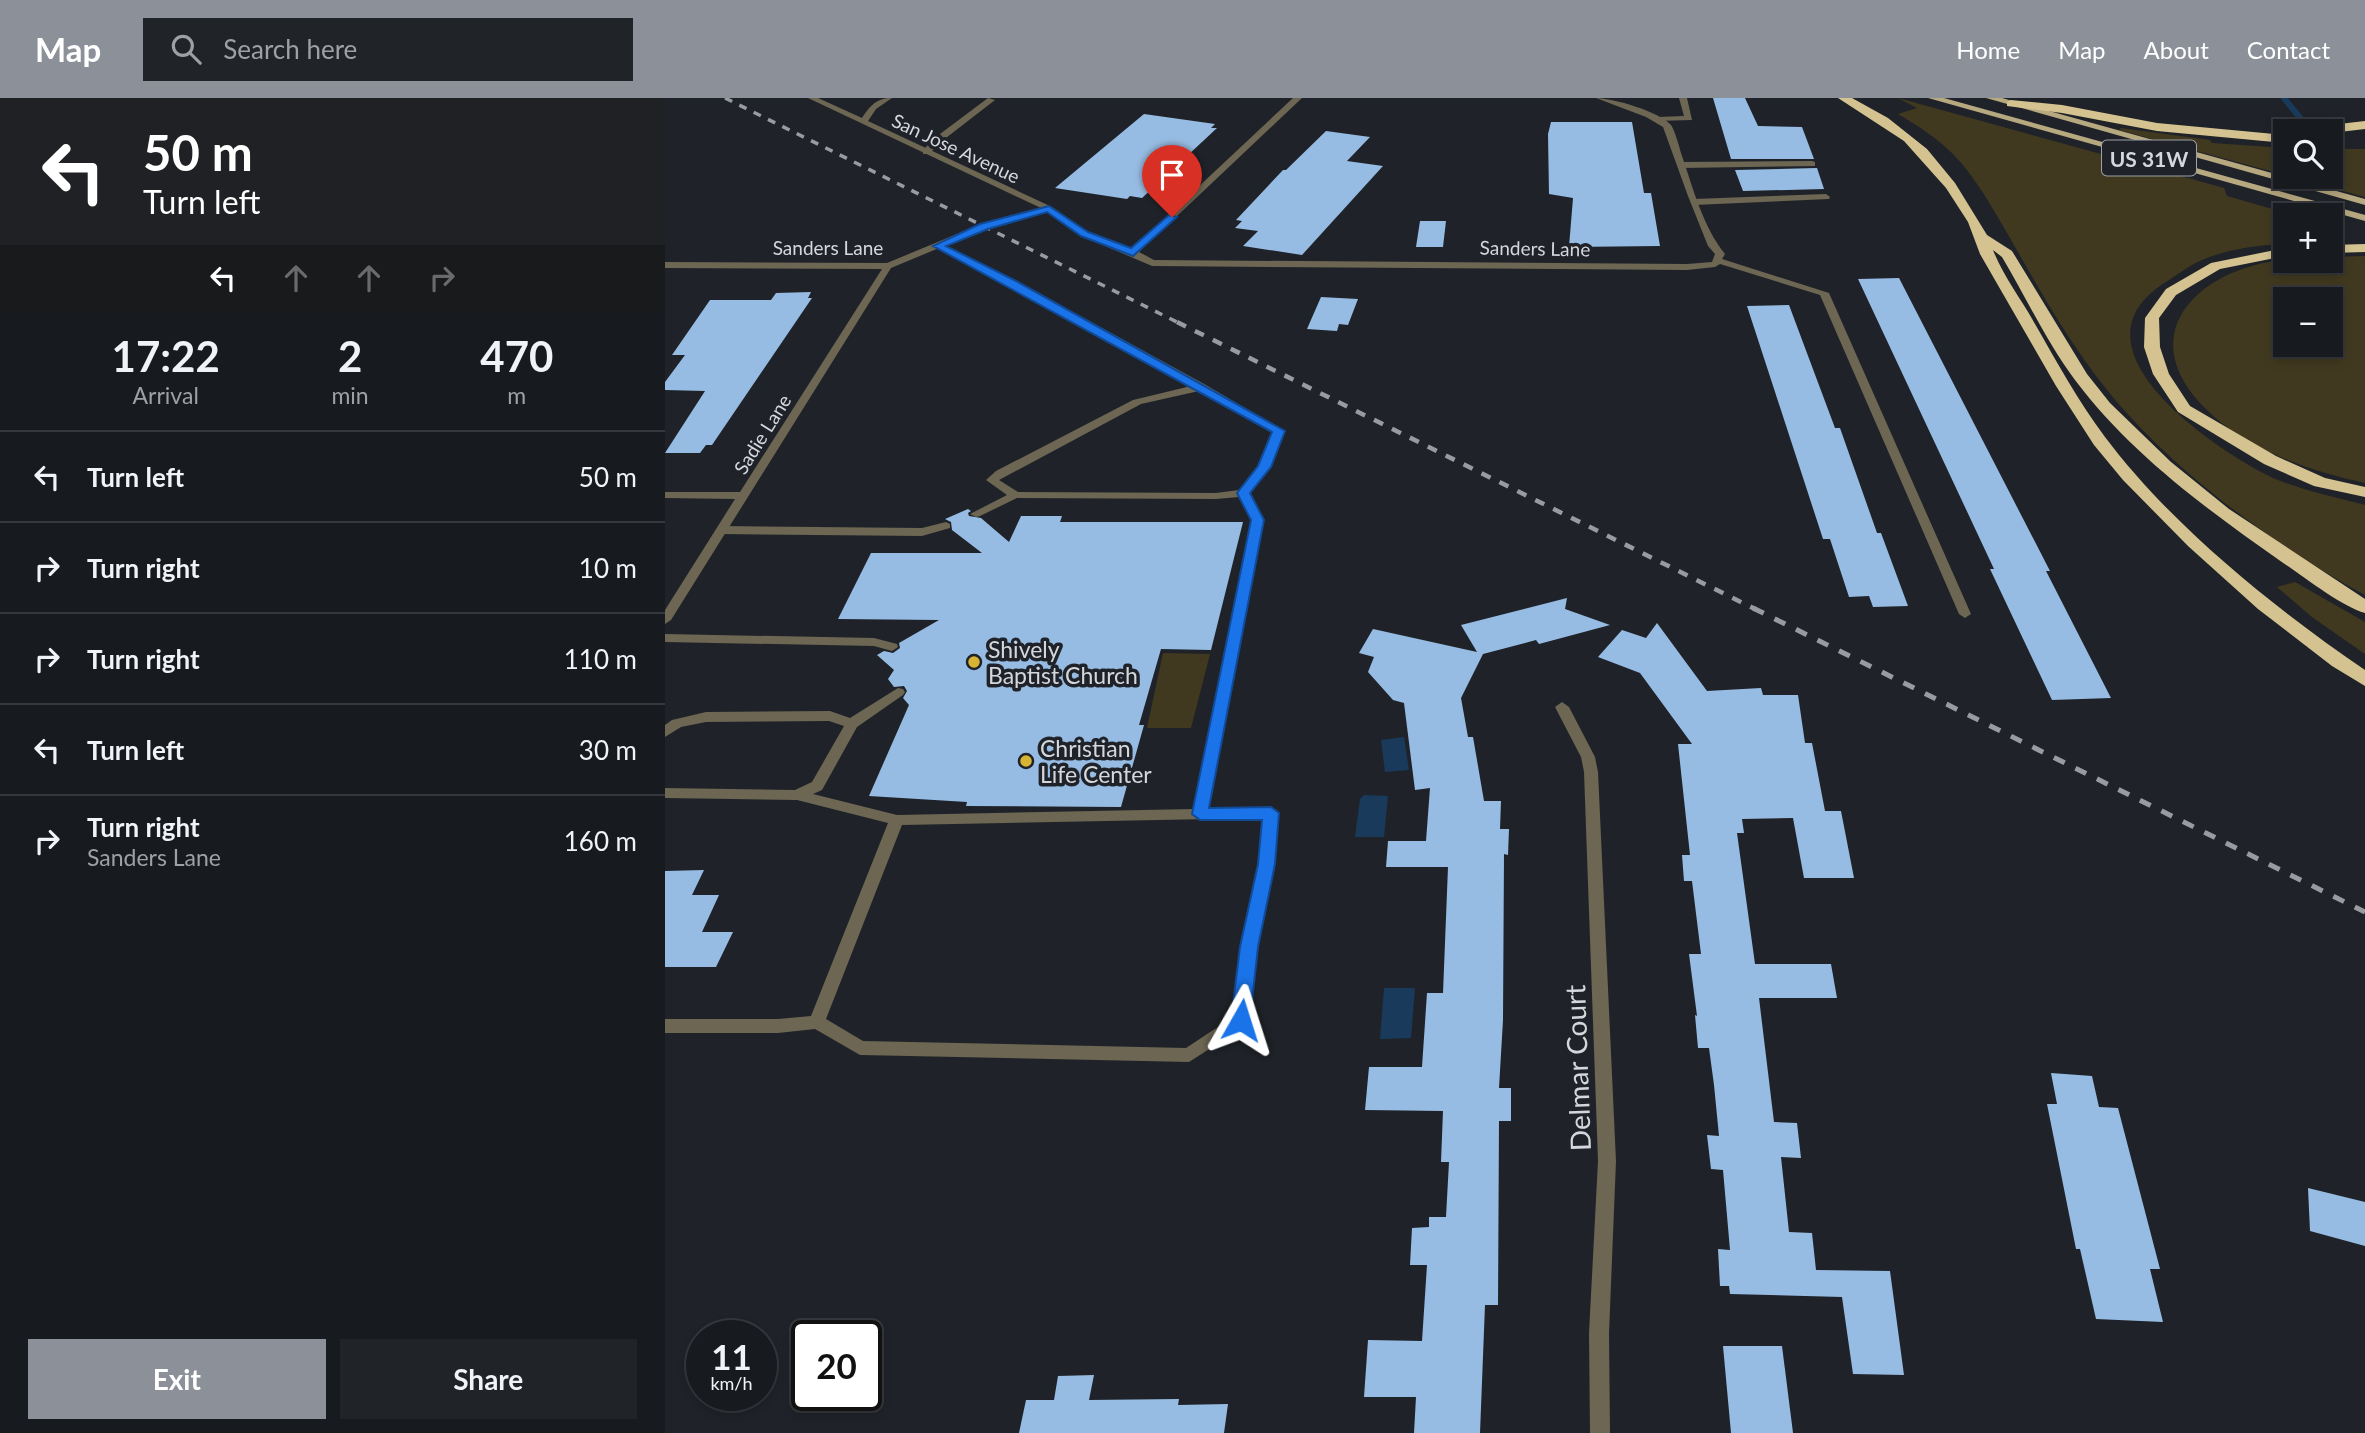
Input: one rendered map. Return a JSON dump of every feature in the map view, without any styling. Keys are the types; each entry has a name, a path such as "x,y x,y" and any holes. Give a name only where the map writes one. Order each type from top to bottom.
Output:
{"highway":[{"path":"1844,98 1897,129 1928,156 1984,238 2007,254 2080,376 2104,406 2165,466 2223,513 2365,607"},
{"path":"2011,104 2062,108 2157,127 2273,137"},
{"path":"2343,128 2365,125"},
{"path":"2263,136 2273,135"},
{"path":"2343,140 2355,140"},
{"path":"1984,238 1987,254 2071,398 2091,430 2126,474 2238,584 2282,621 2365,679"},
{"path":"2343,249 2365,248"},
{"path":"2273,255 2216,267 2171,292 2152,318 2152,347 2161,374 2184,409 2270,460 2320,482 2365,492"}],"main road":[{"name":"US 31W","path":"1933,98 2365,218"},
{"name":"US 31W","path":"1991,98 2365,202"}],"street":[{"name":"San Jose Avenue","path":"812,98 1049,209"},
{"path":"863,122 873,107 888,98"},
{"path":"1049,209 1084,234 1133,253 1299,98"},
{"path":"1600,98 1658,119 1689,118 1683,98"},
{"path":"926,152 991,100"},
{"path":"1658,119 1671,134 1694,202 1713,246 1720,254 1719,261 1824,293 1965,614"},
{"path":"1681,165 1812,164"},
{"path":"1694,202 1826,197"},
{"name":"Sanders Lane","path":"665,265 888,267 984,226 1049,209"},
{"path":"938,246 1279,431 1264,467 1243,493 1216,496 1016,495 976,514"},
{"name":"Sanders Lane","path":"1133,253 1138,258 1158,264 1687,267 1719,261"},
{"name":"Sadie Lane","path":"665,620 888,267"},
{"path":"1016,495 992,480 1000,473 1137,402 1202,387"},
{"path":"1200,814 1258,520 1243,493"},
{"path":"665,495 744,496"},
{"path":"722,530 922,532 946,526"},
{"path":"665,638 874,642 892,646"},
{"path":"797,795 817,786 852,724 898,692"},
{"name":"Delmar Court","path":"1562,707 1588,757 1591,772 1607,1161 1599,1333 1600,1433"},
{"path":"665,732 677,723 706,717 830,716 852,724"},
{"path":"665,793 797,795 897,820 1271,813 1266,864 1249,947 1241,1020 1189,1055 860,1048 817,1022 778,1026 665,1026"},
{"path":"817,1022 897,820"}],"shaded area":[{"path":"1898,98 2224,188 2227,196 2273,209 2273,245 2243,248 2212,256 2166,282 2139,307 2130,333 2136,361 2153,388 2178,413 2234,456 2284,482 2365,505 2365,595 2259,529 2191,475 2130,416 2104,386 2066,333 1970,174 1940,143 1898,114 1917,108"},
{"path":"2121,128 2210,140 2212,143 2273,147 2273,172 2119,130"},
{"path":"2343,149 2365,149 2365,197 2335,189 2343,189"},
{"path":"2365,256 2365,483 2300,465 2258,446 2219,421 2184,382 2175,358 2174,336 2181,316 2194,298 2213,283 2236,271 2271,261 2273,273 2343,273 2343,257"},
{"path":"2295,582 2365,622 2365,654 2312,617 2277,587"},
{"path":"1163,653 1210,654 1191,728 1147,728"}],"water":[{"path":"1404,737 1409,770 1385,772 1381,740"},
{"path":"1364,795 1388,796 1384,837 1355,837 1360,799"},
{"path":"1384,988 1415,988 1411,1038 1380,1039"}],"building":[{"path":"1713,98 1745,98 1758,126 1802,127 1814,159 1731,159"},
{"path":"1144,114 1215,124 1211,128 1217,128 1142,198 1130,196 1127,199 1055,188"},
{"path":"1551,122 1632,122 1644,193 1651,193 1660,246 1569,247 1573,198 1549,194 1548,134"},
{"path":"1326,131 1370,137 1347,161 1383,166 1302,255 1243,246 1258,231 1235,228 1242,221 1236,220 1283,170"},
{"path":"1817,168 1824,189 1743,191 1735,170"},
{"path":"1420,221 1446,221 1443,247 1416,247"},
{"path":"1899,278 2050,571 2046,571 2111,698 2052,700 1990,569 1994,569 1858,279"},
{"path":"811,292 808,298 812,298 712,445 706,445 700,453 665,453 705,391 665,390 665,382 685,355 672,355 710,300 771,300 776,293"},
{"path":"1321,297 1358,299 1348,325 1339,324 1337,331 1307,329"},
{"path":"1789,305 1835,428 1840,428 1877,533 1881,533 1908,606 1873,607 1869,596 1849,597 1830,539 1823,539 1747,306"},
{"name":"Shively Baptist Church","path":"968,509 971,511 969,516 981,518 1009,542 1021,516 1062,516 1060,522 1243,522 1211,650 1161,649 1139,725 1144,725 1121,807 966,806 967,802 869,796 909,705 903,698 907,691 904,686 894,687 888,679 894,670 877,655 884,651 893,653 900,648 899,643 939,620 838,619 871,553 982,553 952,530 951,522 945,519"},
{"path":"1567,598 1565,609 1610,625 1539,644 1536,640 1483,654 1461,698 1468,737 1473,737 1484,801 1501,801 1500,829 1509,829 1508,855 1504,854 1503,1020 1499,1088 1511,1088 1511,1121 1499,1121 1498,1305 1485,1305 1480,1433 1414,1433 1416,1397 1364,1397 1368,1340 1422,1341 1427,1265 1410,1265 1412,1228 1429,1227 1429,1217 1446,1217 1449,1162 1441,1162 1443,1111 1365,1110 1369,1067 1422,1067 1427,993 1443,993 1448,867 1386,867 1388,841 1426,841 1430,788 1415,790 1404,703 1393,700 1368,672 1374,657 1359,653 1373,629 1477,652 1461,625"},
{"path":"1657,623 1707,691 1761,688 1763,695 1798,695 1805,743 1812,743 1825,811 1841,811 1854,878 1804,878 1793,818 1742,819 1744,833 1737,833 1755,964 1831,964 1837,998 1759,998 1774,1122 1797,1123 1801,1158 1781,1157 1789,1232 1812,1233 1816,1270 1890,1271 1904,1375 1853,1374 1842,1297 1730,1294 1729,1286 1720,1286 1718,1249 1730,1250 1723,1170 1711,1169 1707,1135 1719,1136 1709,1048 1698,1048 1689,954 1701,954 1692,881 1684,881 1682,855 1690,855 1678,744 1692,744 1640,673 1598,657 1622,630 1646,638"},
{"path":"704,870 692,895 719,895 702,932 733,932 716,967 665,967 665,871"},
{"path":"2051,1073 2092,1076 2099,1107 2118,1108 2160,1269 2150,1269 2163,1322 2096,1319 2080,1249 2076,1249 2047,1104 2057,1104"},
{"path":"2308,1188 2365,1202 2365,1246 2310,1231"},
{"path":"1723,1346 1782,1346 1793,1433 1731,1433"},
{"path":"1094,1375 1089,1400 1179,1399 1178,1405 1228,1404 1224,1433 1019,1433 1026,1400 1054,1400 1058,1376"}],"waterway":[{"path":"2284,98 2301,119"}],"railway":[{"path":"725,98 1181,324"},
{"path":"1177,322 1757,610"},
{"path":"1753,608 2365,912"}],"place":[{"name":"Shively Baptist Church","path":"974,662"},
{"name":"Christian Life Center","path":"1026,761"}],"route":[{"path":"1172,217 1133,253 1084,234 1049,209 984,226 938,246 1013,283 1279,431 1264,467 1243,493 1258,520 1200,814 1271,813 1266,864 1249,947 1241,1020"}]}
